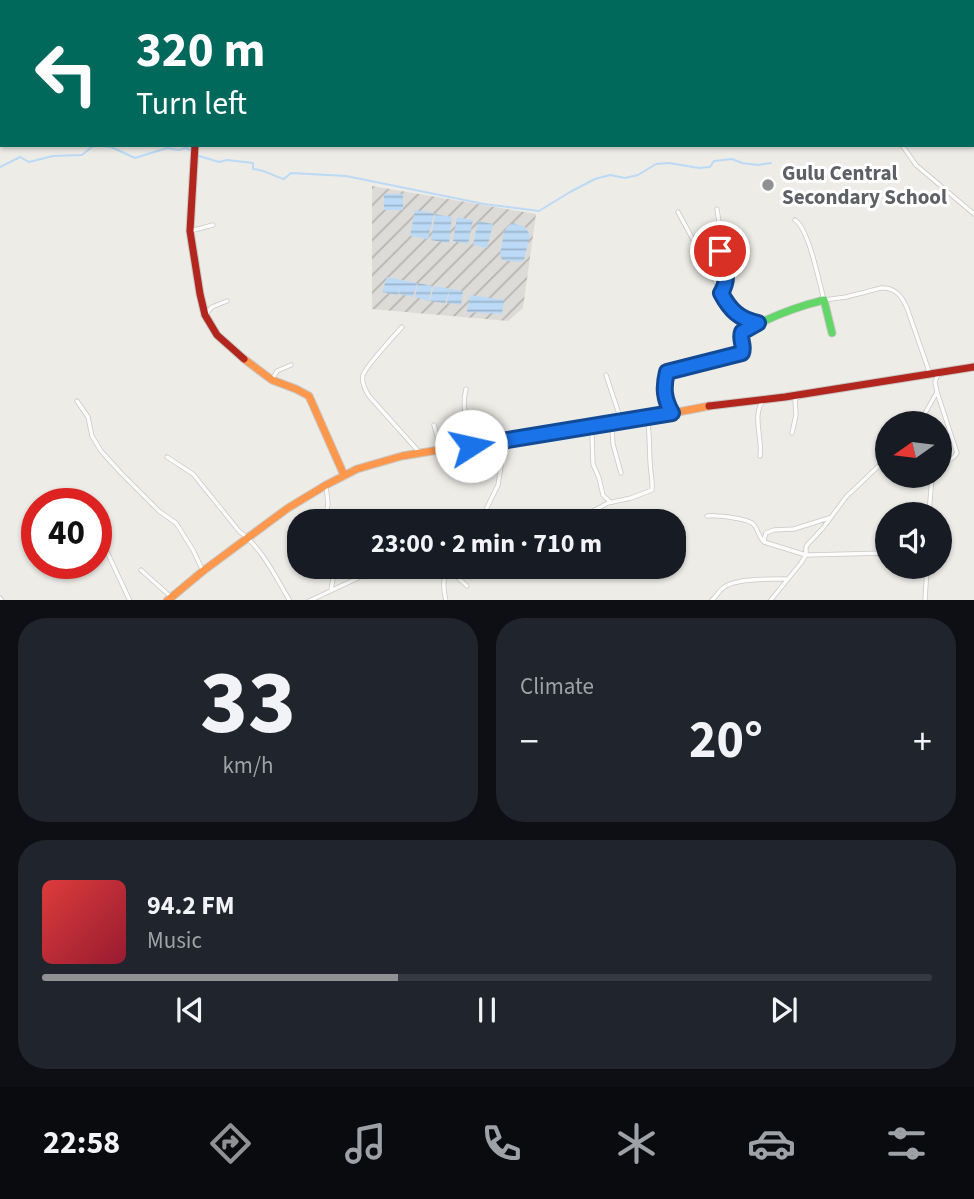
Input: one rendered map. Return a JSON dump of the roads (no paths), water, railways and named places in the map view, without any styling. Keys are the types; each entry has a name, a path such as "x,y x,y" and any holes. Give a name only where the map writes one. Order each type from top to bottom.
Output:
{"street":[{"path":"195,147 190,231 205,315 217,335 237,354 272,380 309,396 344,475"},
{"path":"903,147 916,164 974,214"},
{"path":"716,209 720,251 727,277 726,286 721,293"},
{"path":"678,212 732,311 745,320 758,323"},
{"path":"795,220 800,222 806,233 832,333"},
{"path":"190,231 214,225"},
{"path":"672,413 664,392 667,372 742,353 742,332 795,308 881,288 895,291 904,300 934,374 943,411"},
{"path":"205,315 212,307 228,301"},
{"path":"402,327 368,368 363,380 369,396 420,453"},
{"path":"272,380 277,371 291,365"},
{"path":"141,570 169,599 203,570 299,501 344,475 392,459 725,403 974,368"},
{"path":"606,375 619,421"},
{"path":"466,389 464,412 471,446"},
{"path":"926,411 937,392"},
{"path":"792,433 796,415 795,400 804,394"},
{"path":"760,456 758,408 765,398"},
{"path":"77,401 88,417 92,436 102,451 127,480 159,511 176,523 203,570"},
{"path":"597,509 653,488 647,418"},
{"path":"619,421 612,427 612,443 621,473"},
{"path":"434,425 441,450"},
{"path":"595,425 592,435 593,464 603,495 610,502"},
{"path":"952,438 957,453 952,458"},
{"path":"486,509 498,485 505,440"},
{"path":"167,457 193,474 239,531 248,537 290,600"},
{"path":"770,600 801,563 808,544 846,497 875,469"},
{"path":"326,485 327,509"},
{"path":"707,516 723,516 752,523 764,542 806,555 875,553"},
{"path":"764,542 765,535 771,531 794,529 831,517"},
{"path":"112,562 130,600"},
{"path":"331,590 333,579"},
{"path":"309,600 356,579"},
{"path":"443,579 446,600"},
{"path":"460,579 467,586"},
{"path":"712,600 730,584 786,579"},
{"path":"925,600 926,579"}],"water":[{"path":"384,194 403,194 403,210 384,210"},
{"path":"415,210 434,213 428,239 410,236"},
{"path":"435,214 452,217 449,243 431,240"},
{"path":"457,217 473,220 468,244 453,241"},
{"path":"478,221 493,224 487,248 473,245"},
{"path":"513,223 525,227 530,235 524,260 520,262 502,260 500,255 504,232"},
{"path":"387,277 417,283 413,297 399,294 400,285 398,295 382,292"},
{"path":"418,283 432,286 429,301 415,297"},
{"path":"434,286 463,291 461,305 447,303 450,289 445,303 430,301"},
{"path":"470,295 504,300 502,314 467,312"}],"waterway":[{"path":"0,167 20,157 29,162 53,156 82,155 92,147"},
{"path":"111,147 135,158 167,148 186,148 192,151"},
{"path":"196,154 219,162 227,160 253,163 253,169 284,179 291,173 346,176 484,204 539,211 595,179 610,175 625,178 638,175 656,164 669,163 699,168 710,167 714,161 732,159 758,165 771,163"}],"place":[{"name":"Gulu Central Secondary School","path":"768,185"}]}
